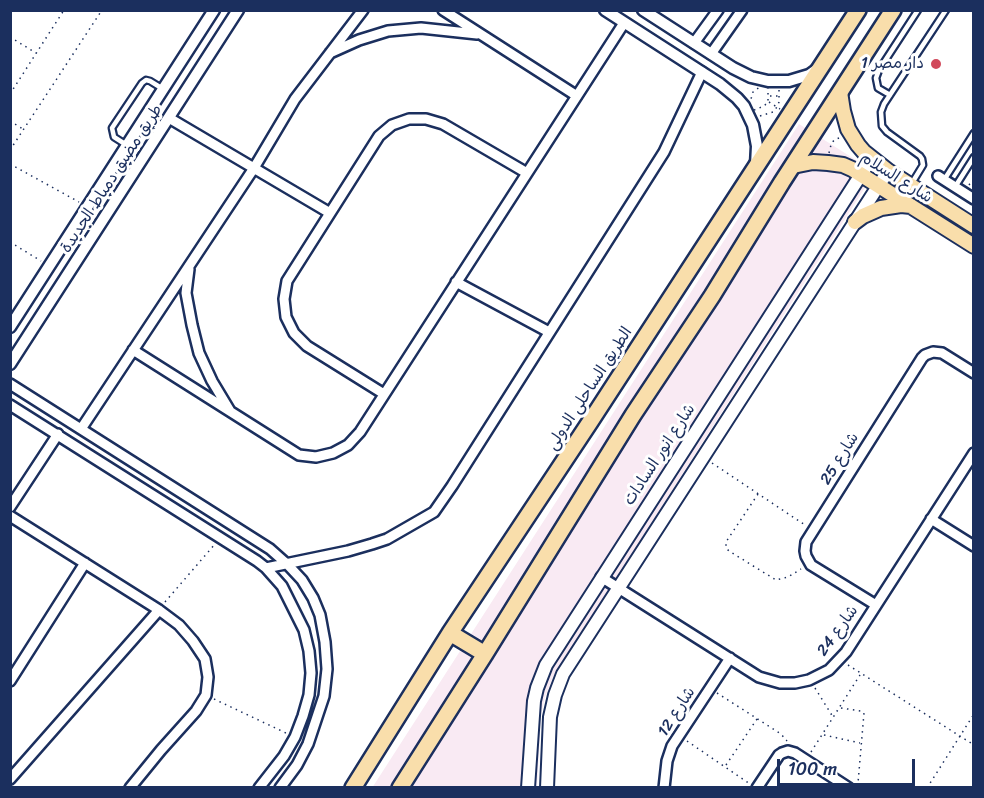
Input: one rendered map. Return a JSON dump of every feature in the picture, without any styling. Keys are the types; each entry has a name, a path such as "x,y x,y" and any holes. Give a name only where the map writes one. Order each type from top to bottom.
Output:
{"highway":[{"name":"الطريق الساحلى الدولى","path":"353,788 450,633 654,326 858,10"},
{"path":"400,788 633,415 712,296 893,10"},
{"path":"450,633 485,654"}],"main road":[{"name":"شارع السلام","path":"840,92 843,111 851,133 871,159 974,226"},
{"name":"شارع انور السادات","path":"528,788 532,713 537,688 552,653 871,159"},
{"name":"شارع السلام","path":"793,166 813,162 843,165 861,174 974,246"},
{"path":"547,788 550,717 555,695 569,665 888,171"},
{"path":"855,222 881,208 911,206"},
{"path":"733,372 751,382"}],"street":[{"name":"طريق مضيق دمياط الجديدة","path":"10,327 214,10"},
{"path":"81,429 254,168 295,99 363,10"},
{"path":"443,10 577,96"},
{"path":"605,10 702,72 737,98 749,115 756,135 756,165"},
{"path":"644,10 742,73 773,81 799,79 821,67"},
{"path":"694,43 718,10"},
{"path":"711,54 742,10"},
{"name":"طريق مضيق دمياط الجديدة","path":"10,364 169,118 234,12"},
{"path":"133,350 299,455 316,457 333,453 348,445 360,432 624,23"},
{"path":"330,53 359,40 410,29 421,28 482,35"},
{"path":"266,568 348,551 387,539 434,512 664,152 702,72"},
{"path":"169,118 330,213"},
{"path":"384,394 307,346 294,333 286,317 284,299 287,281 379,136 392,125 409,119 426,119 443,124 527,173"},
{"path":"941,178 974,199"},
{"path":"190,266 186,293 199,353 231,413"},
{"path":"456,282 549,332"},
{"name":"شارع 25","path":"808,561 806,542 922,358 933,352 942,353 974,373"},
{"path":"10,384 270,549 302,580 320,615 326,642 327,669 324,696 308,744 297,765 280,788"},
{"path":"10,405 266,568 282,586 304,630 311,673 309,695 295,737 284,756 259,788"},
{"path":"10,507 58,434"},
{"name":"شارع 24","path":"601,577 759,676 773,682 788,684 809,680 823,674 840,660 974,453"},
{"path":"10,516 159,610 179,625 205,659 208,677 206,695 196,711 130,788"},
{"path":"931,519 974,546"},
{"path":"808,561 876,605"},
{"path":"10,681 85,563"},
{"path":"10,779 159,610"},
{"name":"شارع 12","path":"664,788 667,761 672,746 730,658"},
{"path":"756,788 779,755 789,751 849,788"}],"lane":[{"path":"890,95 878,88 876,78 918,10"},
{"path":"911,186 923,165 922,159 887,132 880,118 882,108 946,10"},
{"path":"127,146 114,137 112,128 144,81 150,81 163,89"},
{"path":"941,178 974,133"},
{"path":"955,187 974,157"}],"path":[{"path":"10,94 64,10"},
{"path":"10,150 102,10"},
{"path":"10,37 37,53"},
{"path":"749,115 766,104 773,81"},
{"path":"749,115 773,112 777,107 779,96 773,81"},
{"path":"749,115 753,92 773,81"},
{"path":"769,96 779,96"},
{"path":"10,121 24,129"},
{"path":"828,163 831,144 834,140 851,133"},
{"path":"10,164 88,207"},
{"path":"10,242 49,267"},
{"path":"703,457 813,530"},
{"path":"758,494 726,542 727,550 776,580 800,571 808,561"},
{"path":"159,610 220,538"},
{"path":"840,660 974,745"},
{"path":"806,760 861,674"},
{"path":"809,680 833,718"},
{"path":"710,688 783,736 787,741 789,751"},
{"path":"206,695 295,737"},
{"path":"840,708 863,712 857,788"},
{"path":"927,788 974,714"},
{"path":"725,766 757,718"},
{"path":"679,735 756,788"},
{"path":"822,735 861,744"}],"shaded area":[{"path":"799,124 875,172 553,677 541,715 537,787 372,788"}],"place":[{"name":"دار مصر 1","path":"936,64"}]}
